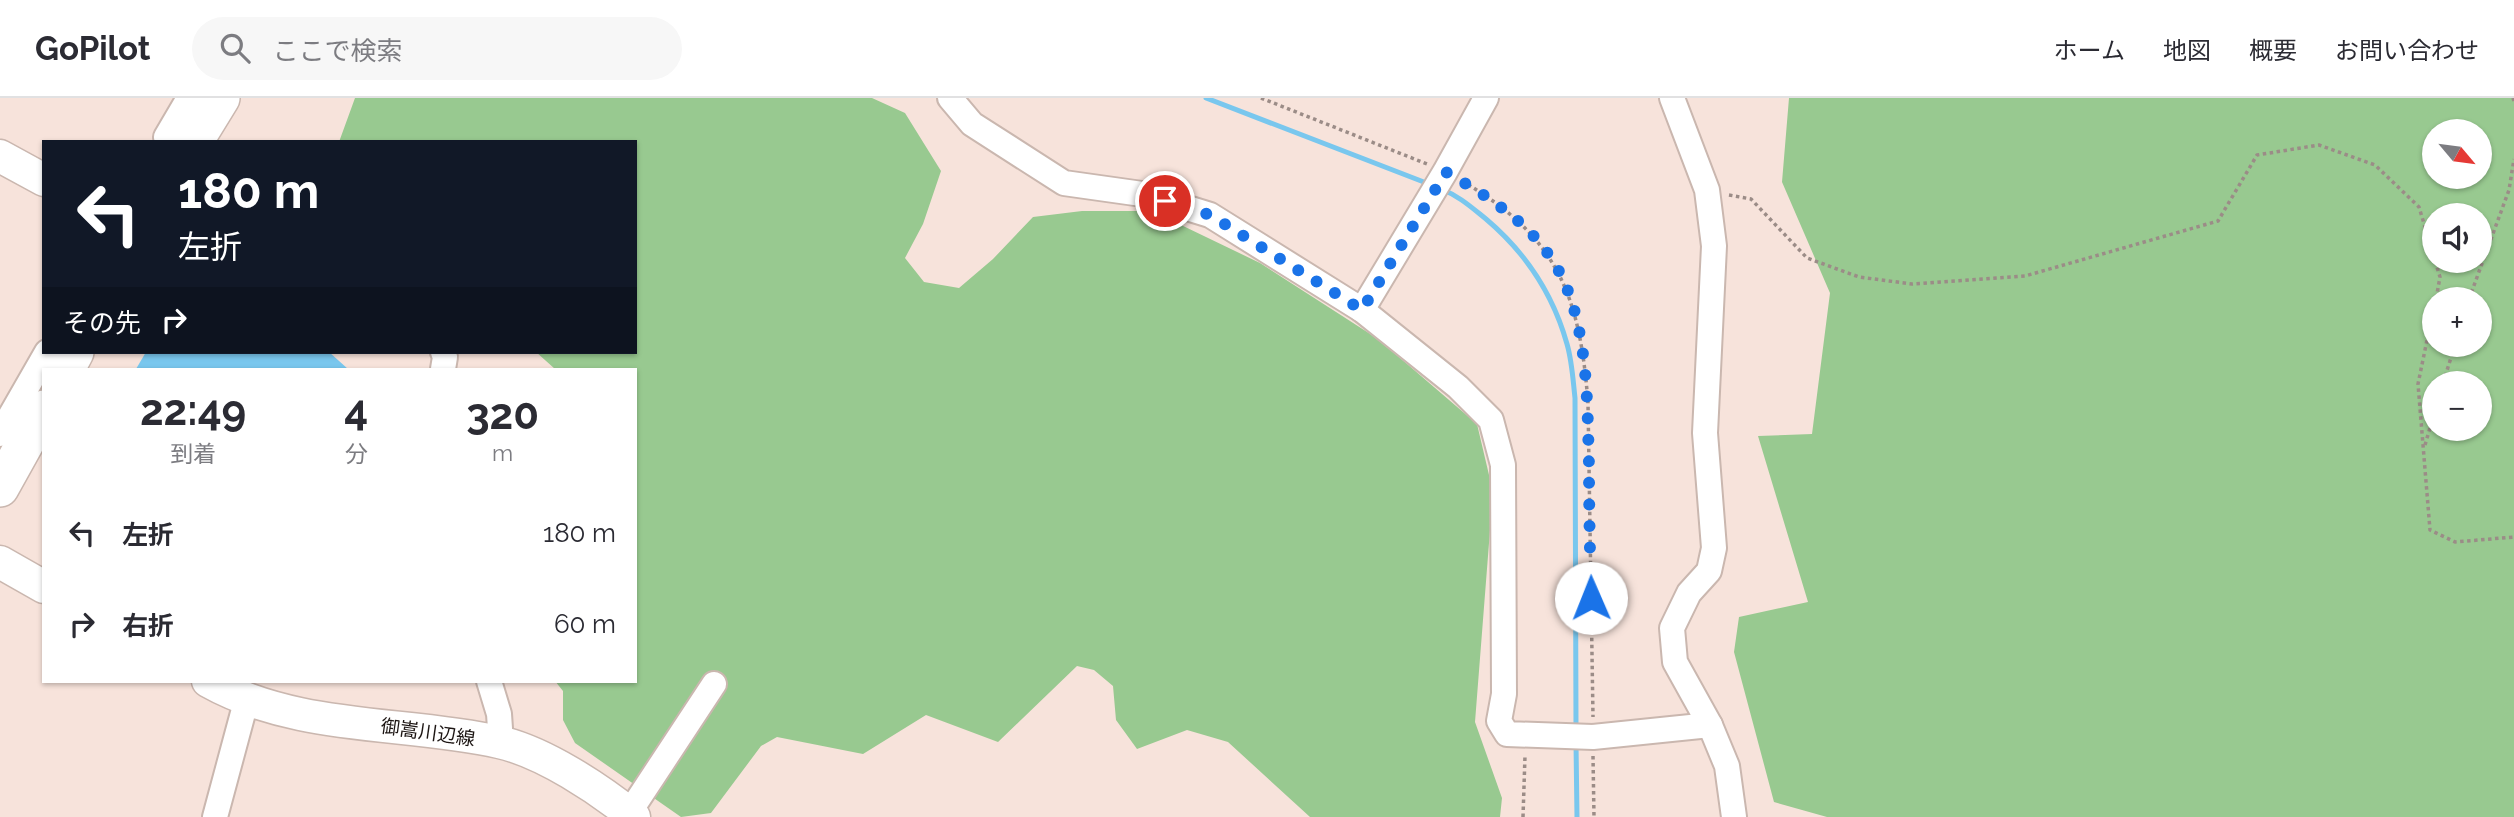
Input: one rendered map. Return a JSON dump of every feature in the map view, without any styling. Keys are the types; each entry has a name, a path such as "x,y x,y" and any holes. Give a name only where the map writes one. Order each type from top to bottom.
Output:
{"highway":[{"path":"180,139 221,98"},
{"path":"0,488 42,413"}],"main road":[{"path":"0,156 42,179"},
{"path":"0,562 42,586"},
{"name":"御嵩川辺線","path":"213,683 247,698 298,714 501,743 555,765 632,815"}],"street":[{"path":"180,139 189,98"},
{"path":"950,98 972,124 1064,183 1142,194 1210,215 1362,310 1458,387 1491,420 1503,465 1504,694 1499,721 1507,734 1593,737 1710,725"},
{"path":"1362,310 1446,172 1486,98"},
{"path":"1672,98 1707,190 1714,246 1705,433 1714,548 1709,571 1689,593 1672,628 1675,662 1710,725 1727,766 1734,817"},
{"path":"0,434 46,354"},
{"path":"490,683 499,714 501,743"},
{"path":"632,815 714,684"},
{"path":"215,817 247,698"}],"path":[{"path":"1261,98 1446,172 1496,201 1552,259 1572,302 1584,355 1588,403 1594,817"},
{"path":"1707,190 1751,199 1807,258 1859,277 1912,284 2025,276 2218,221 2257,155 2319,145 2375,165 2419,207 2422,217"},
{"path":"2473,287 2509,190 2514,159"},
{"path":"2424,357 2418,384 2430,530 2455,542 2514,537"},
{"path":"2424,447 2426,441"},
{"path":"1523,817 1525,736"}],"green space":[{"path":"355,98 872,98 905,113 941,171 923,224 905,258 924,282 959,288 993,259 1033,217 1082,211 1152,211 1260,263 1378,339 1477,424 1493,492 1475,722 1502,798 1500,817 1310,817 1228,742 1187,730 1137,749 1116,720 1113,686 1094,670 1077,666 998,742 926,715 863,754 777,737 761,746 711,813 681,817 575,743 563,720 563,691 557,683 637,683 637,368 554,368 538,354 637,354 637,140 340,140"},
{"path":"1789,98 2514,98 2514,817 1827,817 1774,802 1734,652 1739,617 1808,602 1758,436 1812,434 1830,293 1782,182"}],"water":[{"path":"145,354 331,354 347,368 137,368"}],"waterway":[{"path":"1206,98 1429,184"},
{"path":"1441,189 1459,198 1486,219 1525,260 1546,291 1569,350 1575,398 1576,730"},
{"path":"1576,743 1577,817"}],"route":[{"path":"1165,201 1210,215 1362,310 1446,172 1496,201 1524,227 1552,259 1572,302 1584,355 1588,403 1591,598"}]}
